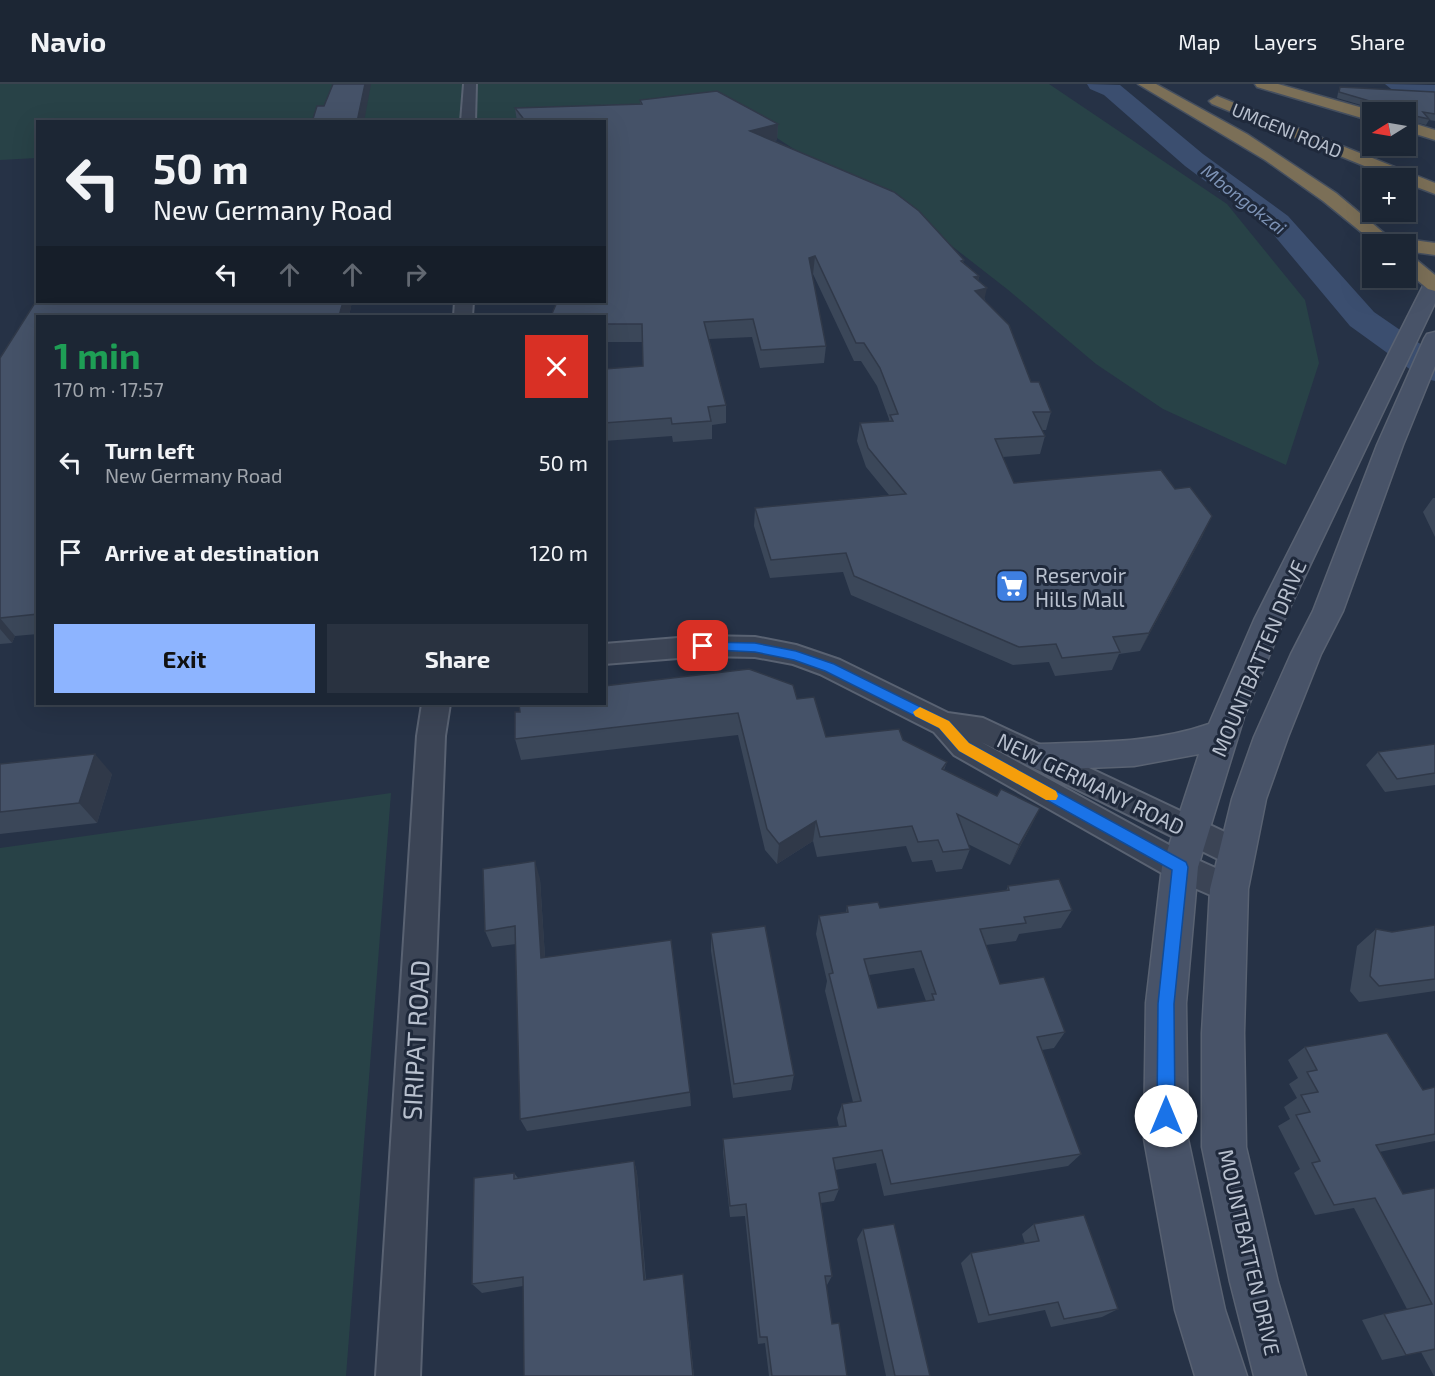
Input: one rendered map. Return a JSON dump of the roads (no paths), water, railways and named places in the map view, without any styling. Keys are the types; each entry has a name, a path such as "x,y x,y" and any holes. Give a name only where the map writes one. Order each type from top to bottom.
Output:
{"highway":[{"path":"1145,84 1210,116 1265,149 1317,186 1374,234"},
{"name":"UMGENI ROAD","path":"1173,84 1435,189"},
{"name":"UMGENI ROAD","path":"1215,84 1288,112"},
{"path":"1262,84 1362,113"},
{"path":"1416,129 1435,131"},
{"path":"1416,129 1435,135"},
{"path":"1416,246 1435,249"},
{"path":"1416,269 1434,284"}],"main road":[{"name":"MOUNTBATTEN DRIVE","path":"1221,1376 1200,1310 1166,1139 1166,1004 1180,867 1224,732 1269,620 1418,312 1434,284"},
{"name":"MOUNTBATTEN DRIVE","path":"1280,1376 1254,1282 1224,1147 1222,1033 1232,870 1249,799 1271,737 1306,654 1328,611 1390,445 1435,341"},
{"path":"1040,757 1160,750 1192,745 1224,732"}],"street":[{"path":"468,120 470,84"},
{"name":"NEW GERMANY ROAD","path":"606,654 703,646 755,647 796,656 830,667 944,724 964,747 1180,867 1232,870"},
{"name":"SIRIPAT ROAD","path":"398,1376 431,736 436,705"},
{"name":"NEW GERMANY ROAD","path":"944,724 973,726 1191,832 1232,870"}],"waterway":[{"name":"Mbongokzai","path":"1098,84 1112,90 1194,160 1278,222 1362,319 1435,370"},
{"path":"1396,84 1404,88 1435,92"}],"place":[{"name":"Reservoir Hills Mall","path":"1012,586"}]}
